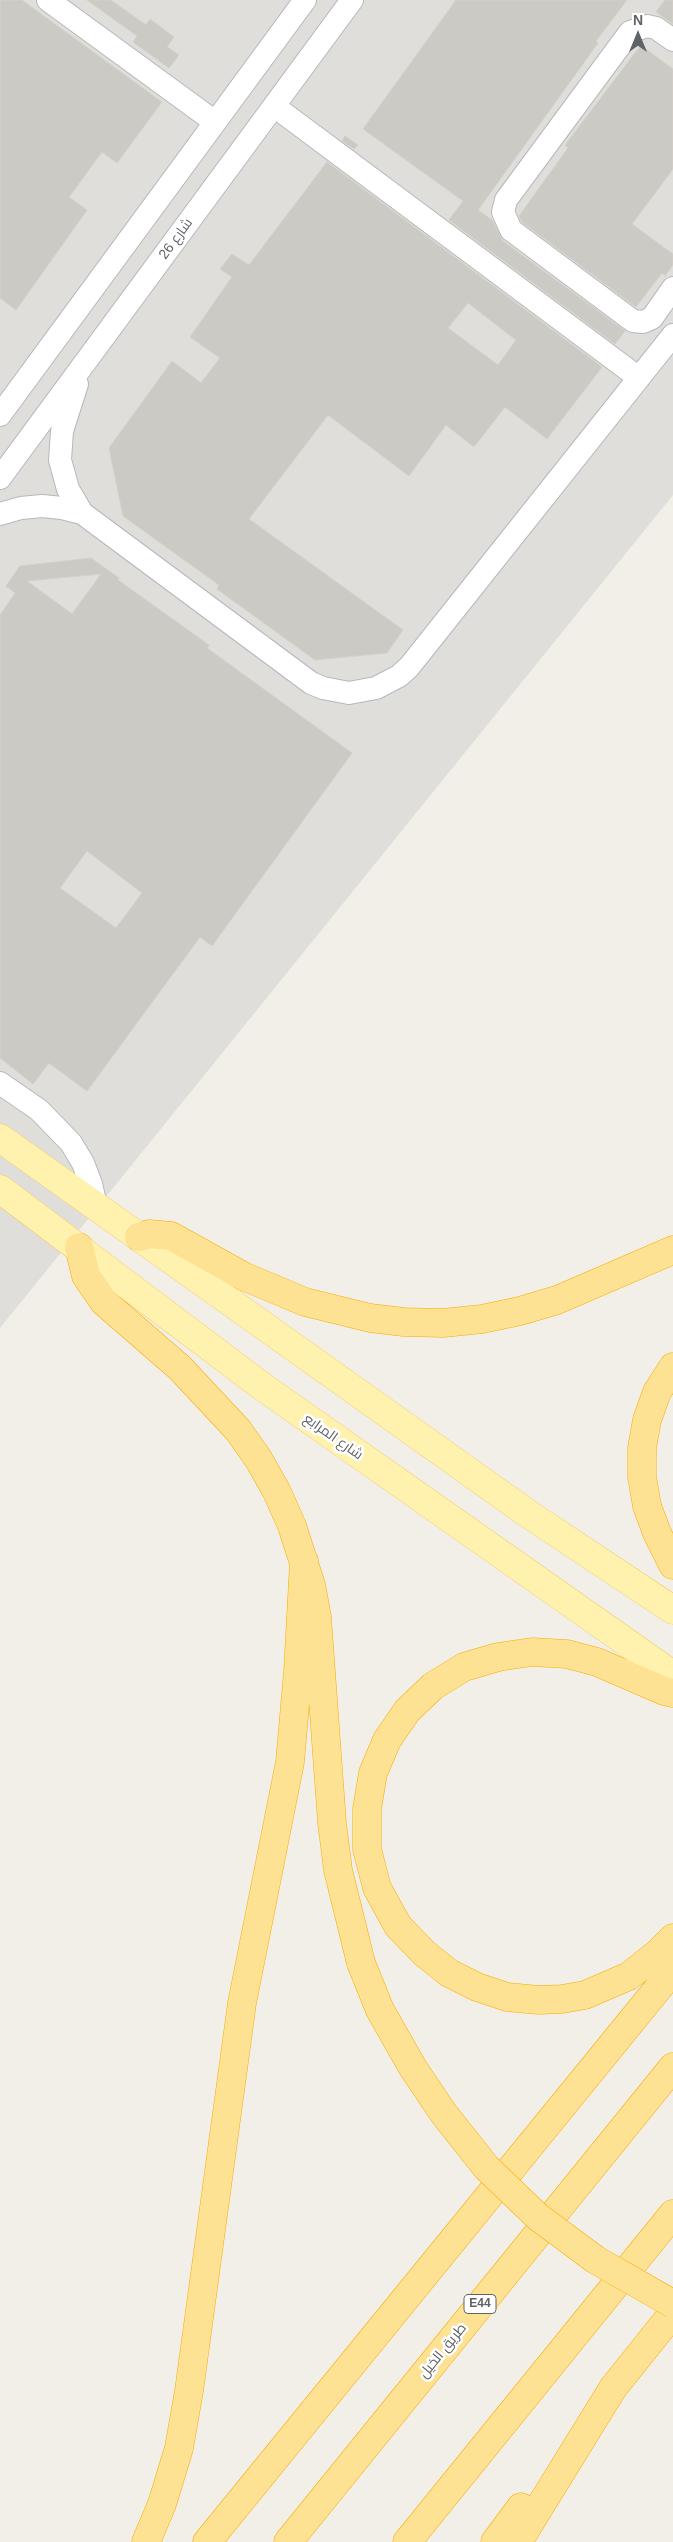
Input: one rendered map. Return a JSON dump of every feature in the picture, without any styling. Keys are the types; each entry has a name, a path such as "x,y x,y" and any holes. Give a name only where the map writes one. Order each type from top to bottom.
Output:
{"highway":[{"path":"139,1237 149,1234 170,1236 250,1280 305,1302 370,1318 404,1322 452,1322 520,1311 558,1300 673,1250"},
{"path":"79,1247 86,1276 93,1289 104,1302 180,1368 238,1430 259,1460 285,1509 304,1561 317,1617 331,1814 337,1861 348,1917 361,1963 380,2010 413,2068 444,2114 486,2167 538,2217 596,2260 673,2304"},
{"path":"673,1367 656,1392 647,1420 642,1448 642,1477 647,1506 656,1534 673,1565"},
{"path":"146,2542 162,2504 179,2448 189,2391 242,2003 290,1762 298,1671 304,1561"},
{"path":"673,1692 664,1691 597,1662 567,1654 532,1652 498,1657 464,1667 433,1686 407,1710 386,1740 373,1773 367,1809 367,1849 377,1888 398,1926 424,1953 449,1973 477,1987 507,1997 547,2000 585,1995 629,1976 658,1954 673,1938"},
{"path":"207,2542 673,1970"},
{"name":"طريق الخيل","path":"288,2542 673,2067"},
{"path":"407,2542 673,2214"},
{"path":"518,2542 613,2388 673,2313"},
{"path":"495,2542 535,2487 552,2473 564,2469"}],"main road":[{"path":"0,1138 541,1522 673,1610"},
{"name":"شارع المرابع","path":"0,1189 262,1387 673,1675"}],"street":[{"path":"48,0 215,122"},
{"path":"1,413 305,0"},
{"name":"شارع 26","path":"0,478 352,0"},
{"path":"673,40 656,28 646,26 630,32 506,200 503,212 507,225 511,230 633,321 643,322 652,318 673,288"},
{"path":"274,106 639,378"},
{"path":"0,514 21,508 42,506 62,508 82,514 310,683 336,691 363,691 388,683 409,667 673,335"},
{"path":"82,514 62,474 60,445 66,418 83,366"},
{"path":"0,1083 39,1110 71,1143 88,1177 96,1206"}],"shaded area":[{"path":"0,0 673,0 673,495 0,1328"}],"building":[{"path":"0,0 22,0 162,102 117,163 102,152 69,197 87,210 16,310 0,298"},
{"path":"87,0 111,0 146,25 150,19 174,37 167,47 179,55 169,68 133,42 137,36"},
{"path":"456,0 627,0 596,41 598,43 478,210 492,220 503,241 625,331 615,344 449,220 463,201 363,129"},
{"path":"665,0 673,0 673,24 656,12"},
{"path":"641,45 673,69 673,169 632,224 673,254 673,265 665,276 662,273 636,307 522,222 519,216 568,148 565,145"},
{"path":"345,136 358,145 354,149 342,141"},
{"path":"327,162 602,367 547,439 505,407 474,447 446,425 409,476 328,415 249,519 403,630 387,653 315,660 217,589 219,585 123,516 109,448 172,361 201,383 220,358 190,337 232,277 220,269 232,254 249,265","holes":["468,303 516,340 498,365 448,328"]},
{"path":"91,558 119,578 118,580 209,645 207,648 352,753 212,946 200,937 87,1091 49,1063 33,1084 0,1058 0,615 15,593 6,586 20,566","holes":["101,574 72,614 27,581","87,851 142,893 116,928 60,888"]}]}
